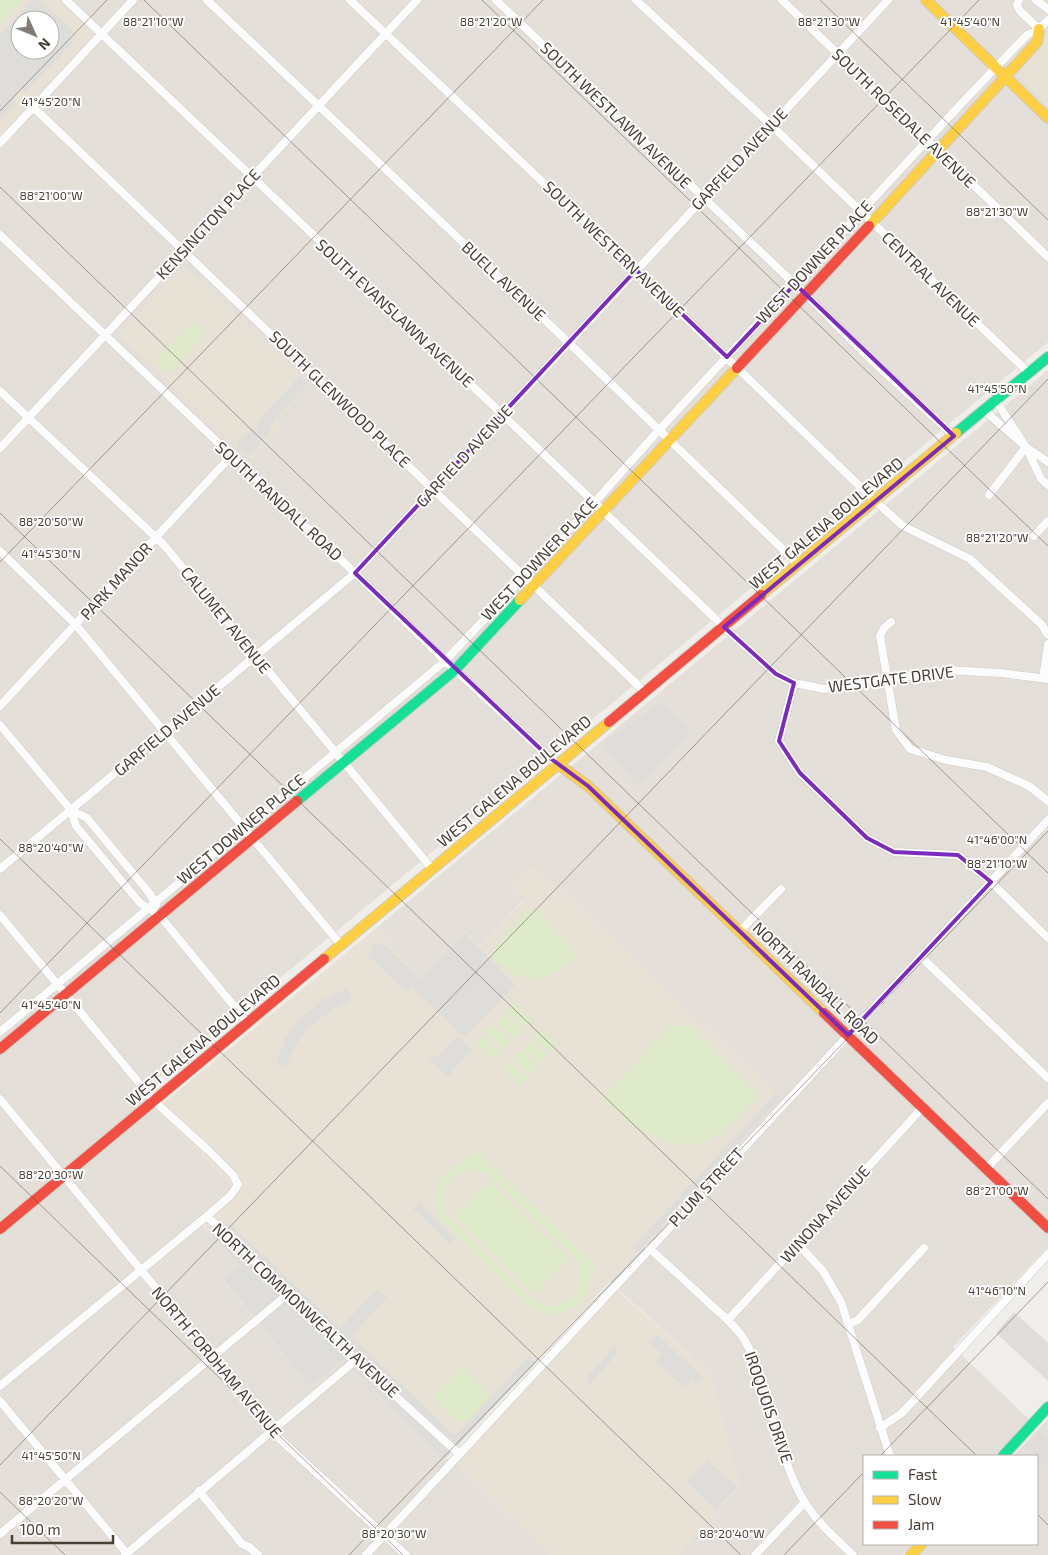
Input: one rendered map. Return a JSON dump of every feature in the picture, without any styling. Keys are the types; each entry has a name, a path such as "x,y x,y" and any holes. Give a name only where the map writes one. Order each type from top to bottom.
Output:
{"main road":[{"path":"926,0 1048,118"},
{"name":"WEST DOWNER PLACE","path":"0,1049 455,670 872,223 1037,42 1039,29"},
{"name":"WEST GALENA BOULEVARD","path":"0,1229 1048,357"},
{"name":"NORTH RANDALL ROAD","path":"559,765 588,786 1048,1228"},
{"path":"1003,1455 1048,1407"},
{"path":"911,1555 921,1545"}],"street":[{"name":"SOUTH EVANSLAWN AVENUE","path":"66,0 724,627"},
{"path":"0,143 133,0"},
{"name":"BUELL AVENUE","path":"207,0 569,343 799,565"},
{"name":"SOUTH WESTERN AVENUE","path":"350,0 636,270 875,502 903,526 970,559 1042,625 1048,635"},
{"name":"KENSINGTON PLACE","path":"0,448 417,0"},
{"name":"SOUTH WESTLAWN AVENUE","path":"496,0 795,284 867,356 954,436"},
{"name":"CENTRAL AVENUE","path":"636,0 771,125 1029,373"},
{"name":"SOUTH ROSEDALE AVENUE","path":"782,0 1048,256"},
{"name":"GARFIELD AVENUE","path":"0,869 355,573 888,0"},
{"path":"1019,0 1017,5 1020,11 1039,29"},
{"path":"1036,0 1048,9"},
{"name":"WEST DOWNER PLACE","path":"0,1032 243,827 336,753 445,661 594,503 659,430 928,140 1027,35 1039,29 1048,20"},
{"name":"SOUTH GLENWOOD PLACE","path":"33,107 645,692"},
{"name":"SOUTH RANDALL ROAD","path":"0,235 445,661 551,760 559,765"},
{"name":"CALUMET AVENUE","path":"0,390 157,537 432,869"},
{"path":"996,401 1026,447 1041,479 1048,485"},
{"path":"985,411 1026,447 1048,462"},
{"path":"989,495 1026,447"},
{"name":"PARK MANOR","path":"0,706 231,456"},
{"path":"1034,536 1048,521"},
{"path":"0,552 76,625 341,945"},
{"path":"891,622 884,628 880,636 896,730 910,749 946,760 987,767 1029,786 1048,801"},
{"name":"WESTGATE DRIVE","path":"724,627 776,674 794,682 824,689 946,670 1001,673 1045,679"},
{"path":"1045,679 1048,644"},
{"path":"794,682 779,741 800,773 867,838 894,852 958,856 991,882 1048,938"},
{"path":"0,725 71,810 76,826 140,903 160,916 247,1022"},
{"path":"71,810 87,818 155,902 160,916"},
{"name":"PLUM STREET","path":"366,1555 1048,820"},
{"path":"740,931 781,889"},
{"path":"0,916 154,1101"},
{"path":"921,957 1048,1078"},
{"name":"NORTH FORDHAM AVENUE","path":"0,1099 170,1304 211,1358 271,1431 406,1555"},
{"name":"NORTH COMMONWEALTH AVENUE","path":"154,1101 207,1149 237,1180 238,1185 235,1190 207,1216 356,1360 458,1454"},
{"path":"987,1168 1048,1103"},
{"name":"WINONA AVENUE","path":"728,1320 923,1107"},
{"path":"0,1386 207,1216"},
{"path":"798,1244 828,1279 841,1302 890,1455"},
{"name":"IROQUOIS DRIVE","path":"649,1248 728,1320 745,1340 755,1361 789,1468 805,1502 823,1526 853,1555"},
{"path":"849,1324 858,1320 924,1248"},
{"path":"880,1428 902,1413 1048,1254"},
{"path":"0,1534 288,1294"},
{"path":"0,1401 127,1554 199,1491 356,1360"},
{"path":"199,1491 242,1544 258,1555"},
{"path":"755,1555 805,1502"}],"highlighted area":[{"path":"636,270 727,357 795,284 954,436 724,627 776,674 794,683 779,741 800,773 867,838 894,852 958,855 991,882 848,1035 588,786 550,758 355,573"}],"shaded area":[{"path":"0,0 1048,0 1048,13 1024,33 1001,57 1048,104 1048,342 140,1094 232,1186 195,1218 242,1265 223,1280 310,1387 343,1360 445,1459 456,1462 551,1555 0,1555"},
{"path":"0,0 57,0 95,36 0,138"},
{"path":"33,0 39,0 50,10 24,10"},
{"path":"1048,13 1048,104 1001,57 1024,33"},
{"path":"60,19 74,32 69,37 74,41 60,56"},
{"path":"10,24 10,60 56,60 26,92 21,88 12,98 16,102 0,120 0,35"},
{"path":"184,266 310,384 278,419 284,425 251,460 119,335"},
{"path":"1048,370 1048,1247 953,1347 1030,1420 996,1455 863,1455 863,1545 913,1545 903,1555 677,1555 740,1487 711,1374 610,1282 781,1098 509,885 525,898 480,946 466,931 421,978 375,929"},
{"path":"300,376 308,384 274,420 268,435 249,456 236,444 252,428 256,431 259,420"},
{"path":"660,702 691,731 638,786 602,743"},
{"path":"535,866 781,1098 445,1459 343,1360 310,1387 251,1313 241,1264 195,1217 232,1186 155,1110 375,929 421,977 466,931 480,946 525,899 509,884"},
{"path":"465,933 515,985 465,1037 412,987 407,992 368,955 375,943 377,945 381,942 420,979"},
{"path":"348,988 351,1001 333,1009 308,1028 297,1043 285,1067 276,1064 285,1039 300,1018 323,1000"},
{"path":"457,1036 472,1050 448,1076 429,1059 434,1055 437,1058"},
{"path":"776,1093 781,1098 637,1253 632,1248"},
{"path":"419,1203 455,1238 450,1244 413,1209"},
{"path":"228,1222 340,1328 378,1289 387,1298 351,1336 455,1436 529,1356 536,1363 445,1459 343,1360 310,1387 223,1279 241,1265 212,1236"},
{"path":"617,1290 711,1374 740,1487 677,1555 551,1555 456,1462"},
{"path":"1014,1312 1048,1343 1048,1381 996,1333"},
{"path":"657,1335 703,1377 696,1385 692,1381 685,1388 656,1362 662,1354 650,1343"},
{"path":"615,1346 616,1355 589,1385 588,1376"},
{"path":"1048,1419 1048,1555 920,1555 930,1545 1038,1545 1038,1455 1014,1455"},
{"path":"1040,1433 1048,1440 1048,1467 1038,1458 1038,1455 1035,1455 1027,1448"},
{"path":"707,1460 737,1487 716,1509 686,1482"}],"green space":[{"path":"0,0 24,0 14,10 10,10 10,15 0,25"},
{"path":"193,321 206,334 169,373 156,361"},
{"path":"527,910 536,910 578,954 555,973 545,977 524,978 501,966 489,956"},
{"path":"514,1003 532,1020 524,1028 507,1011"},
{"path":"504,1014 522,1030 514,1039 497,1022"},
{"path":"494,1024 511,1041 503,1049 486,1032"},
{"path":"690,1025 759,1096 723,1131 712,1138 696,1144 674,1143 643,1132 604,1099 604,1096 670,1026"},
{"path":"541,1029 559,1045 551,1053 533,1037"},
{"path":"484,1035 501,1052 493,1060 476,1043"},
{"path":"531,1040 548,1056 540,1064 523,1048"},
{"path":"521,1050 538,1067 530,1075 513,1058"},
{"path":"510,1061 528,1078 520,1086 503,1069"},
{"path":"475,1149 598,1268 591,1277 582,1300 576,1306 561,1313 553,1314 537,1311 530,1307 439,1218 435,1204 438,1183 445,1173 459,1165","holes":["475,1170 491,1177 574,1257 579,1268 580,1278 577,1288 565,1302 556,1306 535,1301 449,1217 445,1209 444,1193 452,1180 466,1171"]},
{"path":"489,1181 569,1258 534,1294 454,1217"},
{"path":"462,1367 491,1396 468,1420 456,1420 433,1397"}],"traffic: fast":[{"path":"956,433 1048,357"},
{"path":"297,801 455,670 520,600"},
{"path":"1004,1455 1048,1407"}],"traffic: slow":[{"path":"926,0 1048,118"},
{"path":"869,226 1037,42 1039,29"},
{"path":"520,600 737,368"},
{"path":"761,595 956,433"},
{"path":"324,959 609,722"},
{"path":"559,765 588,786 824,1013"},
{"path":"911,1555 921,1545"}],"traffic: jam":[{"path":"737,368 869,226"},
{"path":"609,722 761,595"},
{"path":"0,1049 297,801"},
{"path":"0,1229 324,959"},
{"path":"824,1013 1048,1228"}]}
